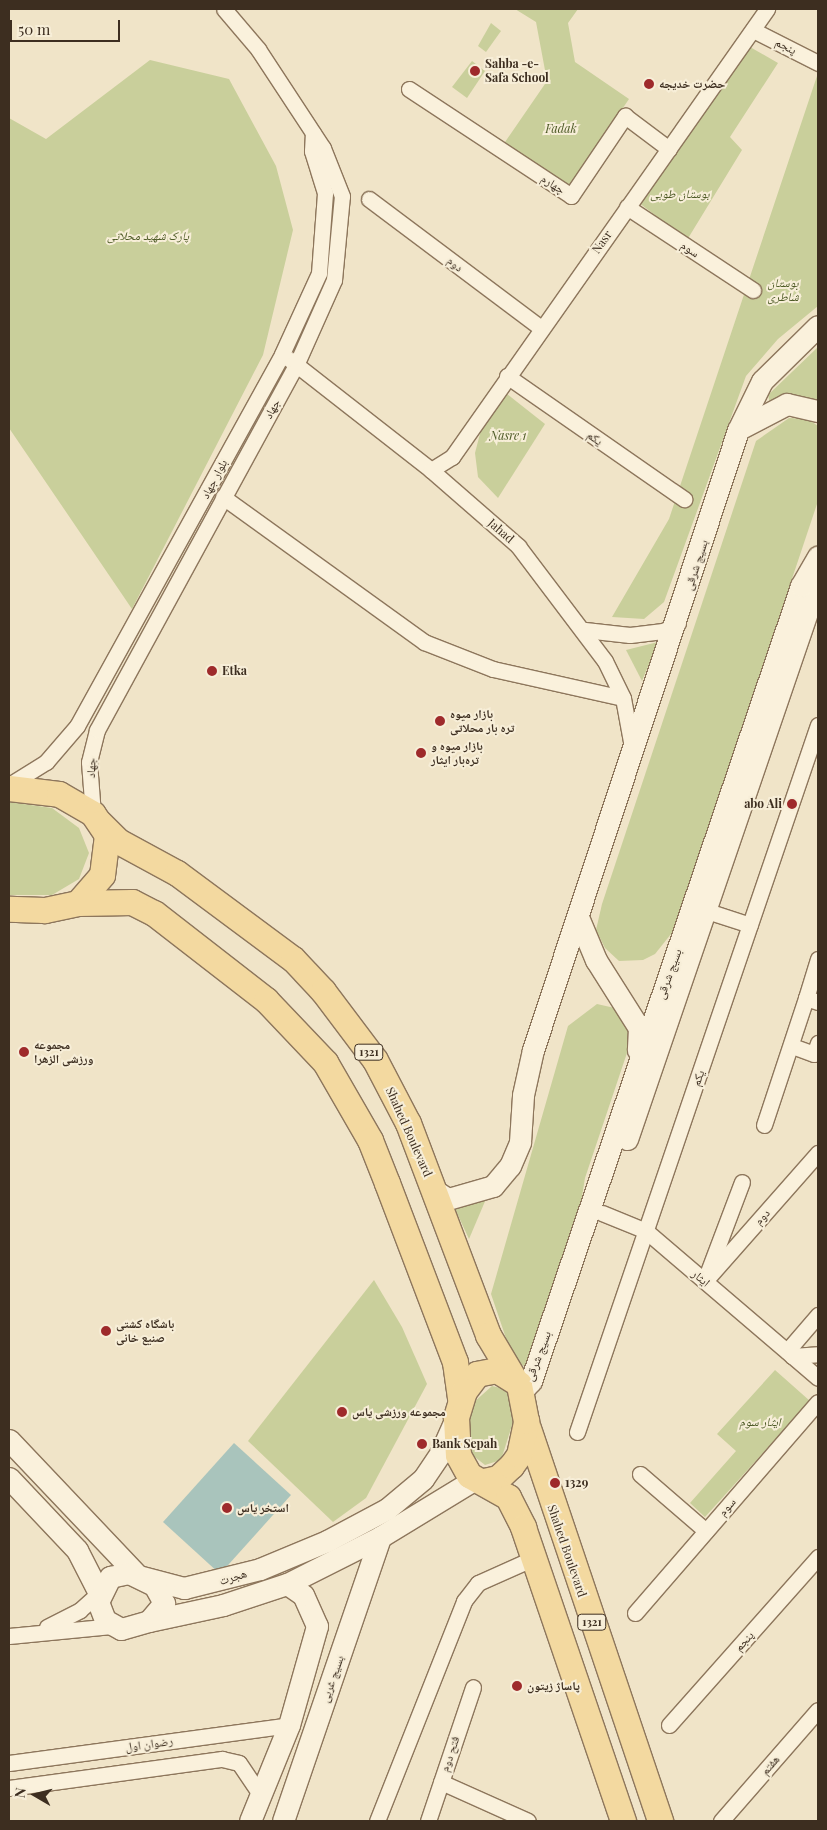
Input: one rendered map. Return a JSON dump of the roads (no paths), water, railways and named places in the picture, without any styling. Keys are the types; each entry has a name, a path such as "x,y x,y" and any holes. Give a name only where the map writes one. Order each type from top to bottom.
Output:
{"main road":[{"name":"بسیج شرقی","path":"436,1191 448,1199 493,1186 510,1166 520,1142 523,1095 533,1050 678,623 738,430 762,381 818,326"},
{"path":"738,430 761,414 787,404 818,412"},
{"name":"بسیج شرقی","path":"596,1210 682,960 798,595 818,556"},
{"name":"بسیج شرقی","path":"522,1399 541,1390 596,1210 636,1065 682,960 707,911 818,576"},
{"name":"Shahed Boulevard","path":"9,787 59,794 97,818 118,841 177,874 256,928 323,991 375,1060 408,1123 436,1191 488,1335 522,1399 534,1456 660,1821"},
{"path":"78,903 102,875 107,836 97,818"},
{"path":"13,912 78,903 132,902 154,914 266,1000 325,1062 370,1140 455,1362 458,1456 479,1480 498,1478 511,1466 519,1455 522,1399 506,1372 482,1372 472,1379 458,1409"},
{"path":"578,917 596,960 640,1028 636,1065"},
{"name":"هجرت","path":"138,1576 172,1586 206,1586 260,1569 359,1526 422,1479 440,1454 458,1409"},
{"path":"9,1440 138,1576 154,1585 164,1603 149,1621 130,1629 112,1626 100,1612 99,1593 77,1550 9,1478"},
{"name":"هجرت","path":"149,1621 287,1584 380,1537 479,1480"},
{"name":"1321","path":"479,1480 508,1498 534,1558 623,1821"},
{"name":"بسیج غربی","path":"283,1821 380,1537"},
{"path":"99,1593 110,1578 138,1576"},
{"path":"250,1821 259,1793 290,1725 318,1626 303,1595 287,1584"}],"street":[{"name":"جهاد","path":"97,818 90,762 97,730 297,363 334,280 342,196 313,133 258,49 224,9"},
{"name":"Nasr","path":"431,470 452,457 507,376 767,9"},
{"name":"پنجم","path":"753,30 818,63"},
{"name":"چهارم","path":"409,90 572,196 625,116 669,149"},
{"name":"بلوار جهاد","path":"9,787 46,762 77,726 282,354 319,273 325,193 312,151 313,133"},
{"name":"دوم","path":"369,199 541,328"},
{"name":"سوم","path":"627,207 752,290"},
{"name":"Jahad","path":"282,354 297,363 431,470 518,546 585,630 623,698 634,754"},
{"name":"یکم","path":"507,376 684,499"},
{"path":"223,497 396,626 424,642 493,669 623,698"},
{"path":"585,630 630,635 663,631 678,623"},
{"name":"یکم","path":"577,1432 818,725"},
{"path":"707,911 750,925"},
{"path":"764,1125 792,1046 812,1000 818,959"},
{"path":"792,1046 814,1054 818,1043"},
{"name":"دوم","path":"705,1281 818,1153"},
{"path":"705,1281 742,1182"},
{"name":"ایثار","path":"596,1210 646,1231 818,1378"},
{"path":"790,1354 818,1315"},
{"path":"790,1354 818,1354"},
{"name":"سوم","path":"635,1613 818,1402"},
{"path":"640,1474 706,1531"},
{"name":"پنجم","path":"669,1725 818,1557"},
{"path":"377,1821 464,1601 478,1583 534,1558"},
{"path":"29,1633 65,1619 99,1593"},
{"path":"9,1636 112,1626"},
{"name":"فتح دوم","path":"428,1821 472,1687"},
{"name":"هفتم","path":"721,1821 818,1710"},
{"name":"رضوان اول","path":"9,1763 290,1725"},
{"name":"رضوان اول","path":"9,1788 222,1759 239,1763 259,1793"},
{"path":"441,1782 528,1821"}],"water":[{"name":"استخر یاس","path":"234,1443 291,1495 220,1574 163,1522"}],"place":[{"name":"Sahba -e- Safa School","path":"475,71"},
{"name":"حضرت خدیجه","path":"649,84"},
{"name":"Etka","path":"212,671"},
{"name":"بازار میوه تره بار محلاتی","path":"440,721"},
{"name":"بازار میوه و تره‌بار ایثار","path":"421,753"},
{"name":"abo Ali","path":"792,804"},
{"name":"مجموعه ورزشی الزهرا","path":"24,1052"},
{"name":"باشگاه کشتی صنیع خانی","path":"106,1331"},
{"name":"مجموعه ورزشی یاس","path":"342,1412"},
{"name":"Bank Sepah","path":"422,1444"},
{"name":"1329","path":"555,1483"},
{"name":"استخر یاس","path":"227,1508"},
{"name":"پاساژ زیتون","path":"517,1686"}],"park label":[{"name":"Fadak","path":"561,129"},
{"name":"بوستان طوبی","path":"680,194"},
{"name":"پارک شهید محلاتی","path":"148,236"},
{"name":"بوستان شاطری","path":"783,290"},
{"name":"Nasre 1","path":"508,436"},
{"name":"ایثار سوم","path":"760,1422"}]}
